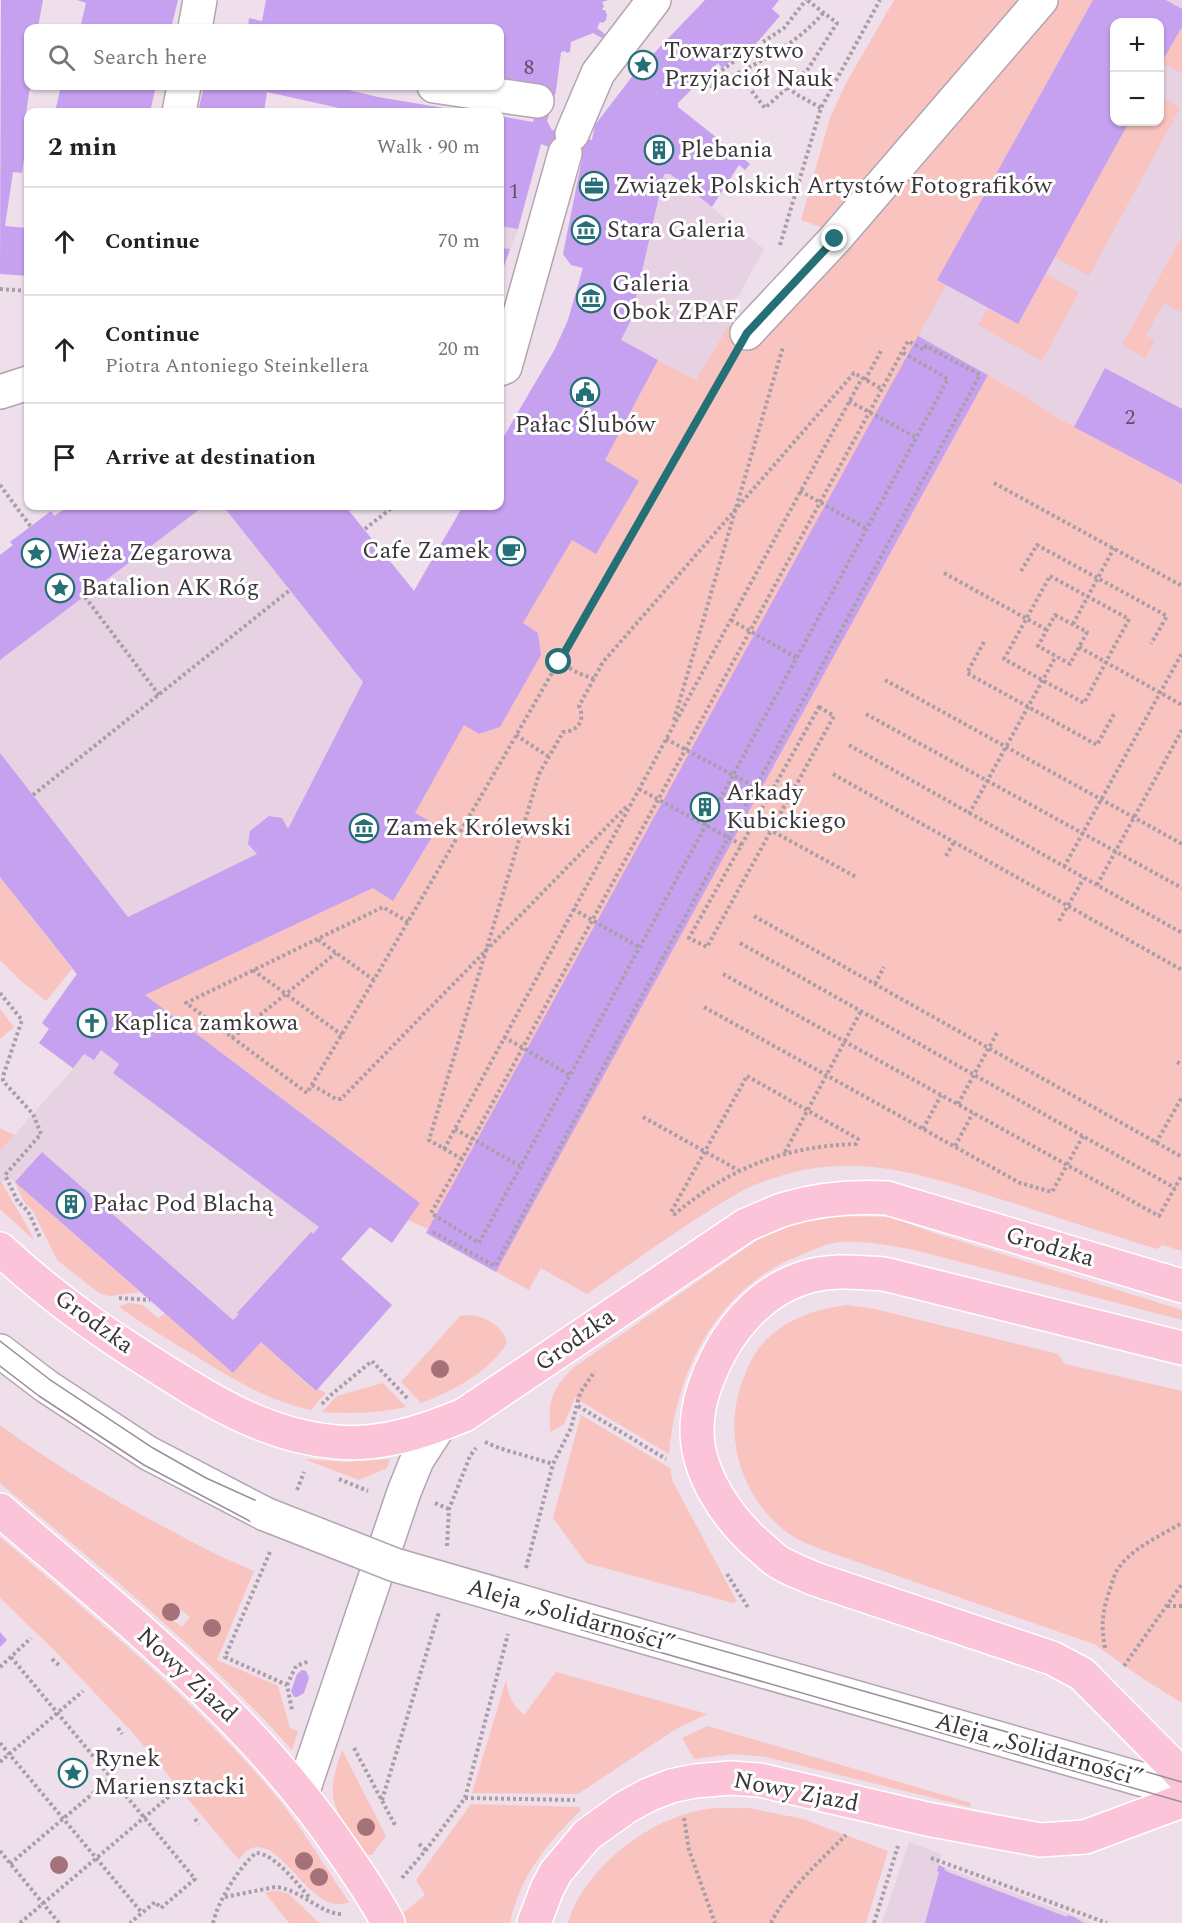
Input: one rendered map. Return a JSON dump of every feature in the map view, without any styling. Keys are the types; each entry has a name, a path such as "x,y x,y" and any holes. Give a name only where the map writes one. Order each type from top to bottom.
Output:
{"main road":[{"name":"Grodzka","path":"0,1249 109,1336 224,1408 269,1428 298,1437 338,1443 389,1439 439,1425 464,1415 746,1225 785,1209 823,1201 860,1197 887,1198 1182,1286"},
{"path":"1182,1348 884,1274 823,1272 801,1278 772,1293 747,1314 731,1332 702,1394 697,1431 704,1466 722,1505 748,1537 780,1563 815,1579 1052,1658 1082,1674 1182,1775"},
{"name":"Nowy Zjazd","path":"0,1510 226,1709 302,1794 370,1890 388,1923"},
{"name":"Nowy Zjazd","path":"534,1923 542,1899 556,1872 587,1835 626,1807 648,1796 671,1786 695,1781 730,1778 760,1780 927,1819 1040,1840 1085,1837 1182,1801"}],"street":[{"path":"196,24 200,0"},
{"path":"621,41 628,0"},
{"path":"504,367 562,120 654,0"},
{"path":"747,333 835,239 1041,0"},
{"path":"180,108 183,90"},
{"path":"449,90 562,120"},
{"path":"0,392 24,384"},
{"name":"Aleja „Solidarności”","path":"0,1351 46,1386 122,1436 202,1482 265,1514 395,1565 1182,1791"},
{"path":"302,1794 404,1492 417,1460 439,1425"}],"path":[{"path":"737,72 765,108 808,69 837,23 807,0 784,28 764,42"},
{"path":"787,224 821,108 880,0"},
{"path":"704,76 711,86 794,40 811,27 823,13"},
{"path":"707,81 750,50"},
{"path":"789,87 796,94 821,108"},
{"path":"0,289 24,291"},
{"path":"408,922 383,907 186,1003 307,1093 342,1035 408,922 516,735 559,662 747,333"},
{"path":"671,729 786,337"},
{"path":"433,1232 495,1266 980,375 926,346 924,350 908,341 902,352 882,389 870,412 462,1160 430,1214 478,1243 948,379 902,352"},
{"path":"444,1149 849,401 881,351"},
{"path":"462,1160 429,1140 539,774 563,732 573,730 580,722 582,711 579,706 603,662 854,373 882,389"},
{"path":"849,401 917,438"},
{"path":"994,483 1182,586"},
{"path":"0,486 31,527"},
{"path":"800,491 867,529"},
{"path":"364,529 389,510"},
{"path":"1021,572 1036,544 1167,616 1151,644"},
{"path":"1073,624 1114,548"},
{"path":"944,573 1047,630"},
{"path":"1050,576 1088,597 1129,619 1084,703 1004,659 1050,576"},
{"path":"33,795 290,590"},
{"path":"84,597 159,695"},
{"path":"1055,615 1073,624 1087,632 1070,664 1038,646 1055,615"},
{"path":"731,620 797,658"},
{"path":"984,642 967,673 1028,707 1097,745 1114,714"},
{"path":"1078,647 1182,705"},
{"path":"1064,867 1182,653"},
{"path":"969,814 1056,656"},
{"path":"559,662 594,680"},
{"path":"885,680 1182,844"},
{"path":"819,707 834,716 707,947 689,938 770,795 819,707"},
{"path":"866,714 1182,888"},
{"path":"1097,885 1182,730"},
{"path":"516,735 549,757"},
{"path":"666,739 770,795"},
{"path":"849,746 1182,933"},
{"path":"833,774 1182,970"},
{"path":"639,789 742,845"},
{"path":"312,1085 336,1099 341,1099 633,800"},
{"path":"764,826 856,877"},
{"path":"946,856 954,842"},
{"path":"1059,921 1084,878"},
{"path":"573,909 639,947"},
{"path":"754,916 1182,1157"},
{"path":"318,940 374,980"},
{"path":"740,943 1174,1188"},
{"path":"232,1038 336,953"},
{"path":"875,984 884,967"},
{"path":"253,970 342,1035"},
{"path":"723,974 1159,1216 1182,1175"},
{"path":"0,993 22,1020 3,1081 33,1114 41,1134 4,1175 18,1202 28,1211 40,1236"},
{"path":"704,1007 1020,1183 1052,1192 1083,1136"},
{"path":"784,1153 861,1011"},
{"path":"958,1104 998,1031"},
{"path":"504,1037 570,1075"},
{"path":"1177,1062 1182,1065"},
{"path":"747,1076 807,1111 858,1139 856,1144 832,1145 784,1153 738,1170 716,1183 675,1214 671,1212 747,1076"},
{"path":"923,1129 942,1095"},
{"path":"1156,1143 1182,1097"},
{"path":"955,1146 973,1113"},
{"path":"643,1117 738,1170"},
{"path":"455,1129 520,1166"},
{"path":"110,1300 120,1298 150,1300"},
{"path":"318,1410 332,1394 372,1361 411,1402"},
{"path":"523,1579 553,1464 578,1406 674,1464"},
{"path":"447,1553 449,1509 470,1456 482,1441"},
{"path":"499,1448 553,1464"},
{"path":"293,1498 307,1466"},
{"path":"336,1478 374,1493"},
{"path":"1107,1657 1102,1614 1116,1573 1124,1562 1140,1548 1182,1523"},
{"path":"270,1551 225,1657 287,1685"},
{"path":"727,1574 749,1609"},
{"path":"1123,1668 1182,1584"},
{"path":"1167,1606 1182,1606"},
{"path":"382,1801 441,1608"},
{"path":"410,1871 465,1798 511,1625"},
{"path":"0,1667 31,1638"},
{"path":"11,1657 195,1879 161,1908 155,1902 130,1923"},
{"path":"52,1659 59,1665"},
{"path":"293,1713 287,1685 296,1666 311,1660"},
{"path":"0,1762 83,1691"},
{"path":"118,1728 122,1734"},
{"path":"0,1743 142,1913"},
{"path":"352,1744 396,1827"},
{"path":"10,1864 111,1778"},
{"path":"20,1923 172,1794"},
{"path":"465,1798 576,1800"},
{"path":"682,1807 689,1850 715,1923"},
{"path":"195,1819 199,1824"},
{"path":"771,1923 776,1912 812,1869 853,1828"},
{"path":"874,1923 898,1845 890,1843"},
{"path":"419,1845 426,1850"},
{"path":"0,1851 59,1923"},
{"path":"213,1923 216,1910 247,1860 256,1853 264,1853 273,1859 312,1901 292,1890 275,1887 225,1897"},
{"path":"924,1855 1107,1923"}],"shaded area":[{"path":"894,0 1019,0 823,228 801,220 830,118 845,85"},
{"path":"1059,0 1182,0 1182,549 1060,419 1018,392 918,336 1007,62"},
{"path":"1059,0 1093,0 937,280 946,285 918,336 1018,392 1060,419 1182,484 1182,1251 1162,1245 1157,1249 913,1173 850,1166 818,1168 785,1174 750,1187 682,1228 587,1294 541,1268 529,1290 426,1233 428,1229 408,1220 420,1203 145,995 373,888 393,901 439,827 415,813 464,725 479,734 500,727 541,655 538,633 523,623 572,540 639,481 605,460 658,360 696,380 729,325 760,340 1007,62"},
{"path":"1182,27 1182,73 1164,64 1164,58"},
{"path":"1164,98 1180,108 1089,276 1055,257 1127,126 1164,126"},
{"path":"582,159 670,174 764,249 738,297 731,301 726,300 724,313 730,314 732,321 697,380 658,360 605,460 639,481 596,554 572,540 523,623 538,633 541,655 500,727 479,734 464,726 439,826 393,901 373,889 261,1083 420,1203 392,1243 370,1227 341,1259 392,1305 316,1391 261,1342 233,1373 11,1179 2,1182 0,1179 0,1151 73,1069 39,1043 49,1029 42,1023 76,974 0,877 0,555 13,545 10,542 51,511 55,516 63,510 348,510 414,590 461,510 504,510 504,436 555,349 568,320 583,268 571,265 563,254"},
{"path":"504,227 518,229 504,267"},
{"path":"1182,236 1182,313 1164,303 1146,335 1155,340 1145,358 1122,345"},
{"path":"1046,274 1079,292 1042,361 978,325 988,308 1018,324"},
{"path":"0,877 72,969 46,1001 0,960"},
{"path":"0,1009 14,1027 0,1039"},
{"path":"0,1128 14,1135 0,1151"},
{"path":"0,1179 26,1224 34,1240 0,1209"},
{"path":"15,1182 140,1292 110,1296 99,1293 57,1260 33,1211 24,1202"},
{"path":"835,1216 890,1217 934,1233 1182,1310 1182,1320 922,1252 871,1243 835,1243 815,1249 772,1269 746,1287 725,1309 706,1335 692,1362 673,1423 669,1454 575,1398 564,1424 550,1432 552,1397 573,1368 759,1239 801,1221"},
{"path":"129,1303 143,1305 158,1318 165,1313 233,1373 261,1342 315,1391 318,1389 326,1393 311,1410 266,1395 211,1366 119,1307"},
{"path":"847,1305 875,1309 1058,1354 1065,1364 1182,1391 1182,1703 1094,1644 820,1549 793,1536 768,1515 746,1480 735,1439 738,1397 744,1377 757,1351 777,1331 805,1315"},
{"path":"460,1316 480,1317 498,1327 507,1343 490,1363 469,1380 421,1403 401,1382"},
{"path":"383,1383 406,1407 385,1411 322,1412 337,1396"},
{"path":"581,1415 670,1468 673,1482 737,1602 733,1603 586,1563 553,1518"},
{"path":"0,1425 61,1467 124,1505 210,1551 254,1571 217,1660 278,1686 290,1728 298,1731 292,1750 188,1644 0,1483","holes":["172,1603 190,1617 182,1627 164,1614"]},
{"path":"304,1459 345,1462 390,1459 387,1468 359,1480"},
{"path":"0,1537 140,1658 240,1755 291,1816 349,1902 334,1904 319,1896 278,1856 265,1848 252,1848 239,1860 132,1732 55,1651 0,1598"},
{"path":"556,1672 707,1714 676,1729 578,1794 472,1793 506,1680 511,1699 524,1715"},
{"path":"708,1726 971,1803 970,1807 766,1757 734,1754 694,1759 682,1738"},
{"path":"342,1750 386,1836 372,1855 367,1855 363,1851 335,1804 333,1782"},
{"path":"471,1804 579,1807 581,1810 536,1861 521,1890 510,1923 407,1923 402,1914 425,1895 416,1880"},
{"path":"713,1808 749,1808 803,1819 888,1851 866,1923 568,1923 577,1902 604,1864 643,1834 664,1822 686,1814"},
{"path":"909,1842 942,1854 939,1865 1094,1923 882,1923"},
{"path":"275,1890 289,1894 322,1923 289,1923 265,1893"}],"building":[{"path":"1,0 43,0 39,24 24,24 24,90 29,90 27,108 24,108 24,158 22,173 13,172 5,226 24,228 24,276 0,274"},
{"path":"77,0 178,0 172,24 81,24 86,3"},
{"path":"266,0 609,0 602,2 604,6 602,10 605,10 607,15 606,20 603,23 600,22 597,28 605,34 602,38 593,33 571,42 570,52 561,52 556,91 547,121 552,130 592,140 595,125 634,74 705,0 779,0 772,9 780,16 754,46 752,44 722,68 718,63 678,103 678,107 750,164 745,170 739,165 712,207 670,174 664,174 631,320 621,340 658,360 605,460 639,481 596,554 572,540 523,623 538,633 541,655 500,727 479,734 464,725 415,813 439,826 393,901 373,888 145,995 420,1203 392,1243 370,1227 341,1259 392,1305 316,1391 261,1342 233,1373 15,1182 42,1152 233,1320 311,1232 313,1234 319,1227 113,1073 119,1064 101,1050 94,1060 84,1054 73,1068 39,1043 49,1029 42,1023 77,974 0,877 0,753 128,917 257,854 248,844 250,831 269,816 282,818 288,829 363,682 226,510 348,510 414,591 461,510 504,510 504,436 555,349 568,320 583,268 571,265 563,254 582,159 541,144 518,229 504,227 504,117 533,122 539,89 504,84 504,24 248,24 249,18 262,21"},
{"path":"1093,0 1166,0 1182,9 1182,27 1164,58 1164,18 1110,18 1110,126 1127,126 1018,324 937,280"},
{"path":"60,90 155,90 151,108 56,108"},
{"path":"203,90 348,90 444,108 339,108 267,92 265,108 199,108"},
{"path":"504,248 510,249 504,266"},
{"name":"Arkady Kubickiego","path":"918,336 988,375 496,1272 426,1233"},
{"path":"1105,368 1182,409 1182,484 1074,427"},
{"path":"63,510 199,510 0,660 0,555 13,545 10,542 51,511 54,516"},
{"path":"0,1632 7,1640 0,1647"},
{"path":"302,1670 306,1671 309,1678 304,1693 294,1697 291,1691 297,1674"},
{"path":"939,1865 948,1872 1067,1917 1067,1915 1074,1917 1084,1923 925,1923"}],"tram line":[{"path":"0,1341 49,1379 153,1448 206,1478 268,1506 398,1558 1182,1782"},
{"path":"0,1366 39,1396 144,1465 259,1526 328,1554 394,1576 1182,1802"}],"place":[{"name":"Towarzystwo Przyjaciół Nauk","path":"643,65"},
{"name":"Plebania","path":"659,150"},
{"name":"Związek Polskich Artystów Fotografików","path":"594,186"},
{"name":"Stara Galeria","path":"586,230"},
{"name":"Galeria Obok ZPAF","path":"591,298"},
{"name":"Pałac Ślubów","path":"585,392"},
{"name":"Cafe Zamek","path":"511,551"},
{"name":"Wieża Zegarowa","path":"36,553"},
{"name":"Batalion AK Róg","path":"60,588"},
{"name":"Arkady Kubickiego","path":"705,807"},
{"name":"Zamek Królewski","path":"364,828"},
{"name":"Kaplica zamkowa","path":"92,1023"},
{"name":"Pałac Pod Blachą","path":"71,1204"},
{"name":"Rynek Mariensztacki","path":"73,1773"}],"route":[{"path":"559,662 747,333 835,239"}]}
